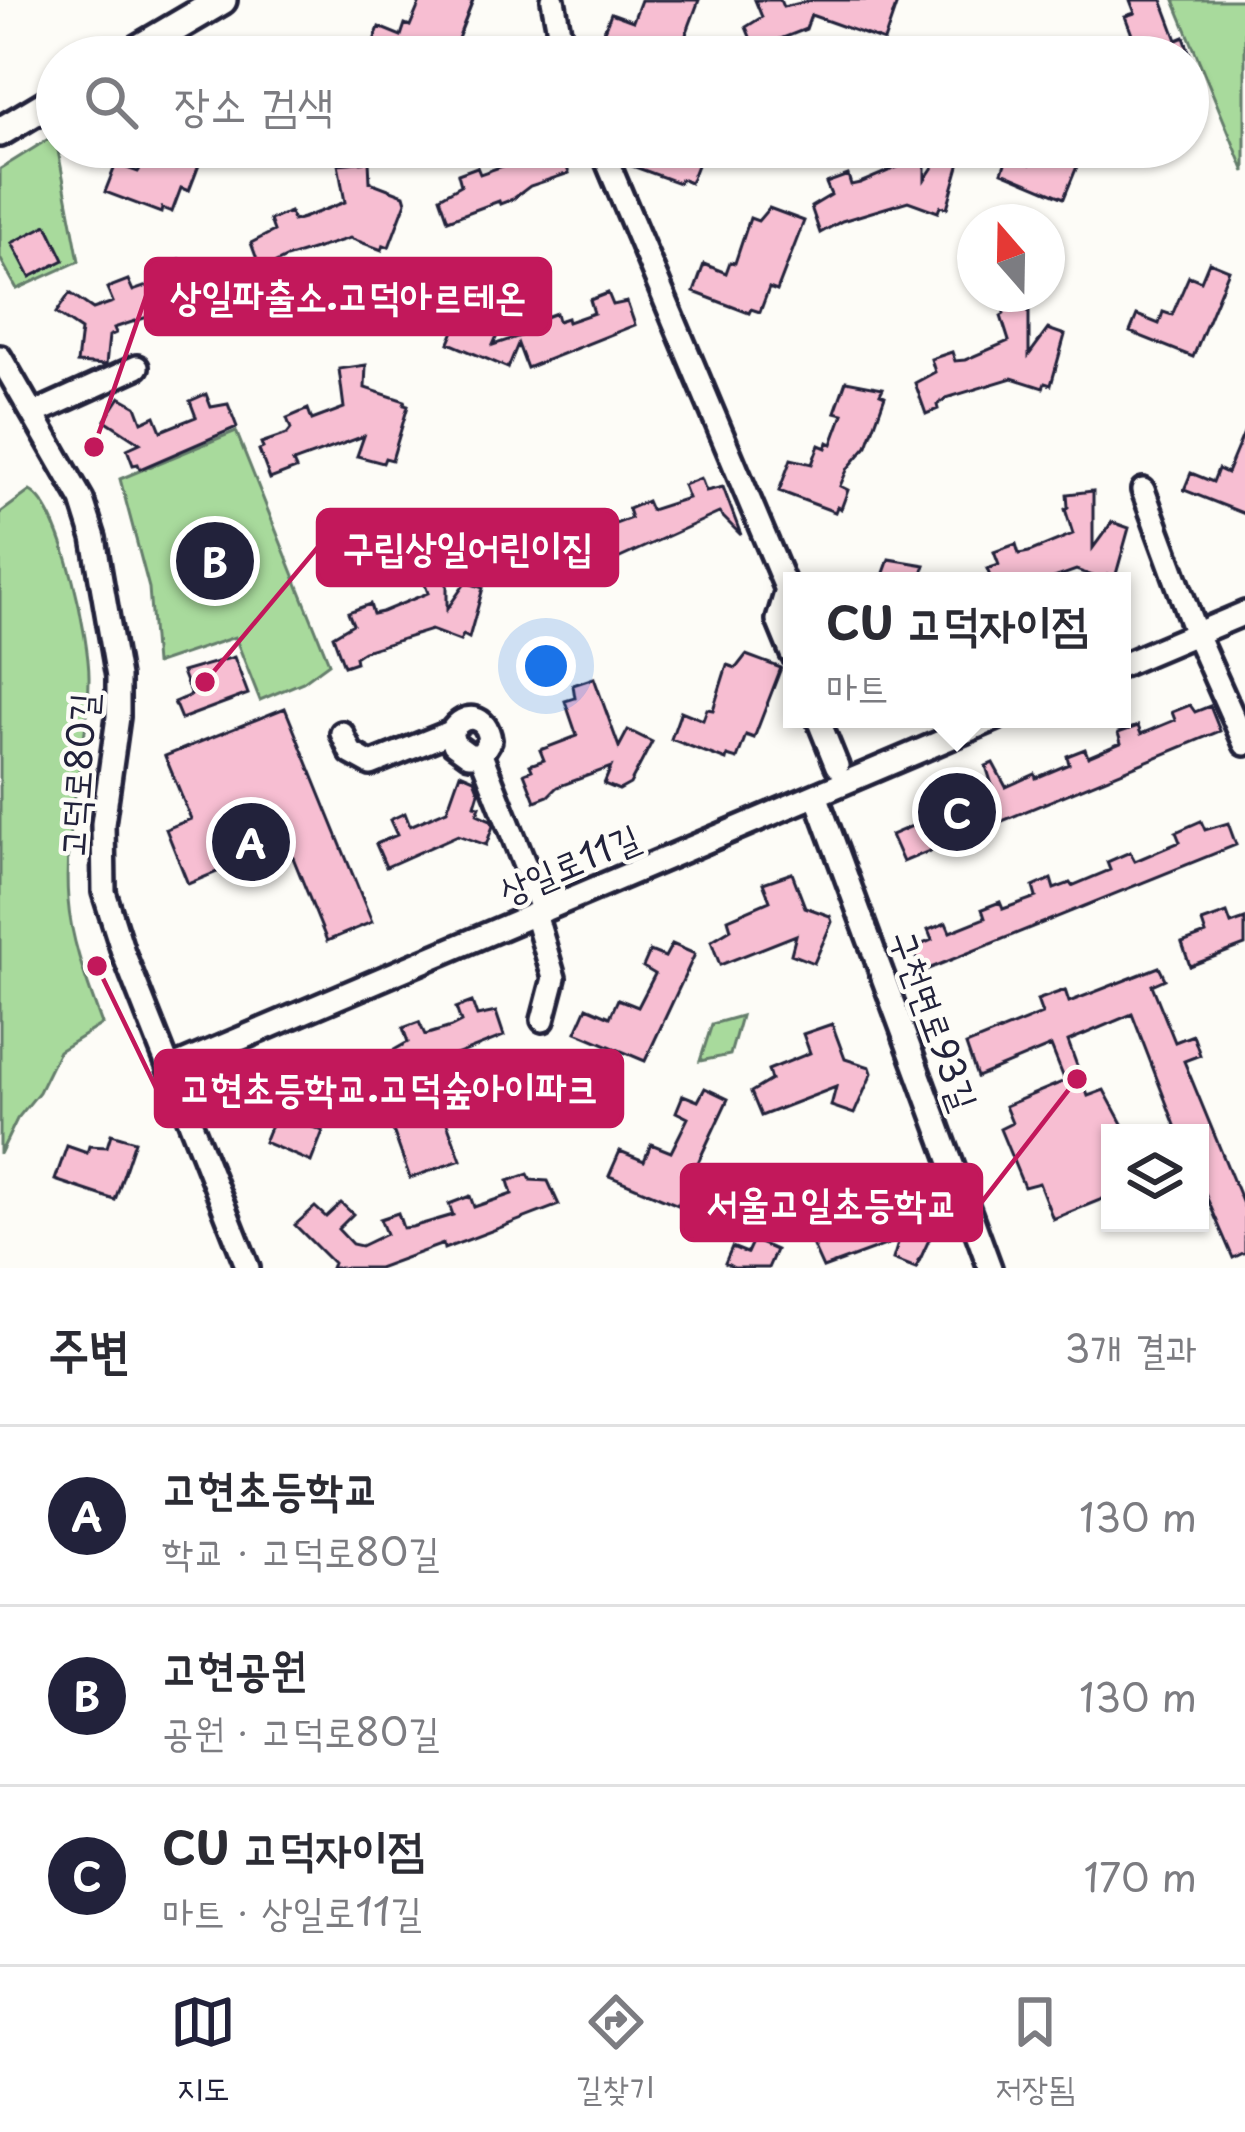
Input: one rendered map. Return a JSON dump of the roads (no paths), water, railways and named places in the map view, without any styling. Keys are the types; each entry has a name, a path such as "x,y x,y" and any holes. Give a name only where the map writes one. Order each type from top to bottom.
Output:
{"main road":[{"path":"161,36 222,0"},
{"path":"0,132 36,111"}],"street":[{"path":"553,0 560,36"},
{"path":"610,168 783,580"},
{"name":"고덕로80길","path":"0,357 82,500 94,538 118,677 118,717 103,824 104,892 123,952 248,1268"},
{"path":"33,414 137,367"},
{"path":"1143,490 1196,634 1245,744"},
{"path":"783,603 778,620 783,632"},
{"path":"1131,661 1245,613"},
{"path":"341,734 351,753 370,764 451,731 467,717 480,719 488,727 490,740 481,755 539,913 554,978 543,1020"},
{"path":"822,728 837,766"},
{"name":"상일로11길","path":"169,1069 974,728"},
{"name":"구천면로93길","path":"816,795 990,1268"}],"place":[{"name":"상일파출소.고덕아르테온","path":"94,447"},
{"name":"고현공원","path":"215,561"},
{"name":"구립상일어린이집","path":"205,682"},
{"name":"CU 고덕자이점","path":"957,812"},
{"name":"고현초등학교","path":"251,842"},
{"name":"고현초등학교.고덕숲아이파크","path":"97,966"},
{"name":"서울고일초등학교","path":"1077,1079"}]}
